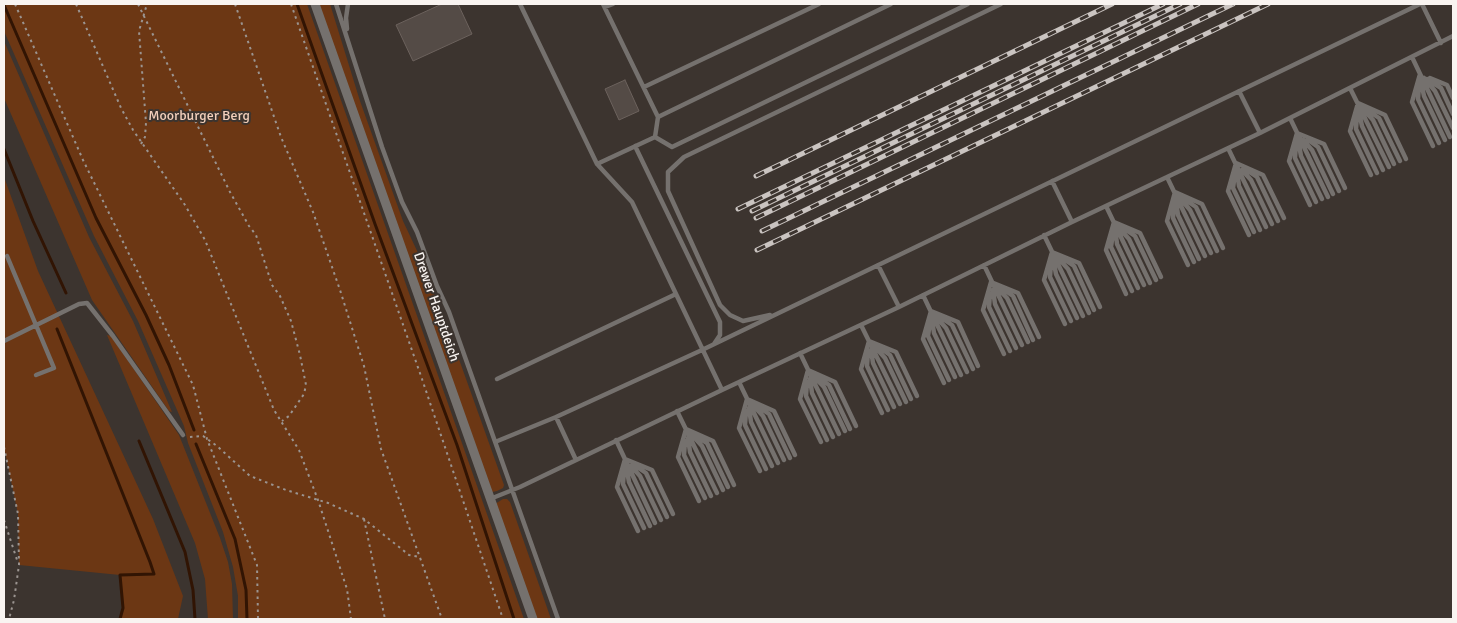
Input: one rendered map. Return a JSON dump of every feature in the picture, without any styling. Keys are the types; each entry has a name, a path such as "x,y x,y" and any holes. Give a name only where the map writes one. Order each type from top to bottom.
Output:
{"street":[{"name":"Drewer Hauptdeich","path":"315,4 533,619"}],"lane":[{"path":"336,4 382,147 402,202 417,232 449,312 558,619"},
{"path":"348,4 346,18 348,38"},
{"path":"520,4 597,164 632,202 722,390"},
{"path":"613,4 604,6 658,117 655,137"},
{"path":"644,87 819,4"},
{"path":"658,117 891,4"},
{"path":"655,137 672,146 968,4"},
{"path":"779,313 743,320 730,315 720,305 668,191 668,172 684,156 1001,4"},
{"path":"495,442 556,417 713,345 1421,4 1441,42"},
{"path":"489,499 576,460 923,295 1044,235 1260,133 1453,36"},
{"path":"1412,57 1450,137"},
{"path":"1420,74 1447,85 1453,98"},
{"path":"1420,74 1441,88 1453,114"},
{"path":"1420,74 1435,91 1453,128"},
{"path":"1420,74 1424,96 1445,140"},
{"path":"1420,74 1418,99 1439,143"},
{"path":"1420,74 1412,102 1433,146"},
{"path":"1350,88 1388,167"},
{"path":"1240,91 1260,133"},
{"path":"1358,103 1385,115 1406,159"},
{"path":"1358,103 1379,118 1400,161"},
{"path":"1358,103 1373,120 1394,164"},
{"path":"1358,103 1362,126 1383,170"},
{"path":"1358,103 1356,129 1377,173"},
{"path":"1358,103 1350,132 1371,175"},
{"path":"1290,118 1328,197"},
{"path":"1297,133 1324,144 1345,188"},
{"path":"1297,133 1318,147 1339,191"},
{"path":"1297,133 1312,150 1334,194"},
{"path":"1297,133 1301,156 1322,200"},
{"path":"1297,133 1295,158 1316,202"},
{"path":"1297,133 1289,161 1310,205"},
{"path":"597,164 655,137"},
{"path":"636,146 720,322 720,335 713,345"},
{"path":"1228,148 1266,227"},
{"path":"1236,163 1263,174 1284,218"},
{"path":"1236,163 1257,177 1278,221"},
{"path":"1236,163 1251,180 1272,224"},
{"path":"1236,163 1239,186 1260,230"},
{"path":"1236,163 1234,188 1254,232"},
{"path":"1236,163 1228,191 1249,235"},
{"path":"1167,177 1205,256"},
{"path":"1052,181 1072,222"},
{"path":"1175,192 1202,204 1223,248"},
{"path":"1175,192 1196,207 1217,251"},
{"path":"1175,192 1190,210 1211,254"},
{"path":"1175,192 1178,215 1199,259"},
{"path":"1175,192 1173,218 1194,262"},
{"path":"1175,192 1167,221 1188,264"},
{"path":"1106,206 1144,286"},
{"path":"1114,222 1140,233 1161,277"},
{"path":"1114,222 1135,236 1156,280"},
{"path":"1114,222 1129,239 1150,283"},
{"path":"1114,222 1117,244 1138,288"},
{"path":"1114,222 1111,247 1132,291"},
{"path":"1114,222 1106,250 1126,294"},
{"path":"1044,235 1083,316"},
{"path":"1052,252 1079,263 1100,307"},
{"path":"1052,252 1074,266 1094,310"},
{"path":"1052,252 1068,269 1089,313"},
{"path":"1052,252 1056,274 1077,318"},
{"path":"1052,252 1050,277 1071,321"},
{"path":"1052,252 1044,280 1065,324"},
{"path":"7,256 54,368 36,375"},
{"path":"878,265 898,307"},
{"path":"984,265 1022,345"},
{"path":"991,282 1018,293 1039,337"},
{"path":"991,282 1012,296 1034,340"},
{"path":"991,282 1007,298 1028,342"},
{"path":"991,282 995,304 1016,348"},
{"path":"991,282 989,307 1010,351"},
{"path":"991,282 983,310 1004,354"},
{"path":"497,379 676,294"},
{"path":"923,295 961,374"},
{"path":"4,341 79,304 87,303 114,336 183,434"},
{"path":"930,311 958,322 978,366"},
{"path":"930,311 952,325 973,369"},
{"path":"930,311 946,328 967,372"},
{"path":"930,311 934,334 955,377"},
{"path":"930,311 928,336 949,380"},
{"path":"930,311 923,339 944,383"},
{"path":"862,324 900,404"},
{"path":"869,341 896,352 917,396"},
{"path":"869,341 890,355 912,399"},
{"path":"869,341 885,358 906,402"},
{"path":"869,341 873,363 894,407"},
{"path":"869,341 867,366 888,410"},
{"path":"869,341 861,369 882,413"},
{"path":"800,353 839,434"},
{"path":"808,370 835,382 856,426"},
{"path":"808,370 829,385 850,429"},
{"path":"808,370 824,388 845,431"},
{"path":"808,370 812,393 833,437"},
{"path":"808,370 806,396 827,440"},
{"path":"808,370 800,399 821,442"},
{"path":"739,382 778,463"},
{"path":"747,399 774,411 795,455"},
{"path":"747,399 768,414 790,458"},
{"path":"747,399 763,416 784,460"},
{"path":"747,399 751,422 772,466"},
{"path":"747,399 745,425 766,469"},
{"path":"747,399 739,428 760,471"},
{"path":"678,411 717,493"},
{"path":"556,417 576,460"},
{"path":"686,429 713,441 734,485"},
{"path":"686,429 708,443 728,487"},
{"path":"686,429 702,446 723,490"},
{"path":"686,429 690,452 711,496"},
{"path":"686,429 684,454 705,498"},
{"path":"686,429 678,457 699,501"},
{"path":"616,440 656,523"},
{"path":"625,459 652,470 673,514"},
{"path":"625,459 646,473 667,517"},
{"path":"625,459 640,476 661,520"},
{"path":"625,459 629,482 650,526"},
{"path":"625,459 623,484 644,528"},
{"path":"625,459 617,487 638,531"}],"path":[{"path":"15,4 83,160 192,386 207,439 257,565 258,619"},
{"path":"76,4 121,108 141,144 185,205 205,240 270,401 299,450 318,500 347,589 351,619"},
{"path":"138,4 230,192 256,235 272,285 280,296 291,321 306,385 304,394 289,416 282,421"},
{"path":"141,144 146,131 139,31 147,4"},
{"path":"235,4 281,137 313,212 340,290 364,366 381,449 442,619"},
{"path":"291,4 422,379 503,619"},
{"path":"183,434 189,437 203,436 250,476 328,503 364,520 409,555 420,557"},
{"path":"4,447 18,514 19,565 9,619"},
{"path":"4,520 19,565"},
{"path":"364,520 385,619"}],"green space":[{"name":"Moorburger Berg","path":"4,4 307,4 524,619 238,619 238,596 233,567 223,532 188,443 184,426 138,321 94,236 4,31"},
{"path":"318,4 330,4 360,101 403,221 441,309 504,485 503,488 497,491 492,492"},
{"path":"4,41 89,237 133,321 172,412 169,411 92,300 4,98"},
{"path":"4,177 38,271 153,519 183,596 178,619 120,619 123,607 120,575 19,565 18,514 4,447"},
{"path":"107,335 111,336 179,435 228,562 232,584 233,619 208,619 205,579 195,543"},
{"path":"503,499 507,499 510,502 551,619 537,619 495,504"}],"building":[{"path":"442,4 458,4 472,34 413,61 396,25"},
{"path":"625,80 639,111 619,120 605,89"}],"waterway":[{"path":"297,4 375,224 457,445 514,619"},
{"path":"4,5 96,218 146,315 169,365 194,430"},
{"path":"4,149 33,221 66,293"},
{"path":"57,329 154,574 120,575 123,608 120,619"},
{"path":"139,441 185,552 193,590 195,619"},
{"path":"196,444 235,539 246,590 247,619"}],"railway":[{"path":"756,176 1112,4"},
{"path":"738,209 1163,4"},
{"path":"752,211 1180,4"},
{"path":"756,218 1198,4"},
{"path":"762,231 1233,4"},
{"path":"757,250 1268,4"}]}
